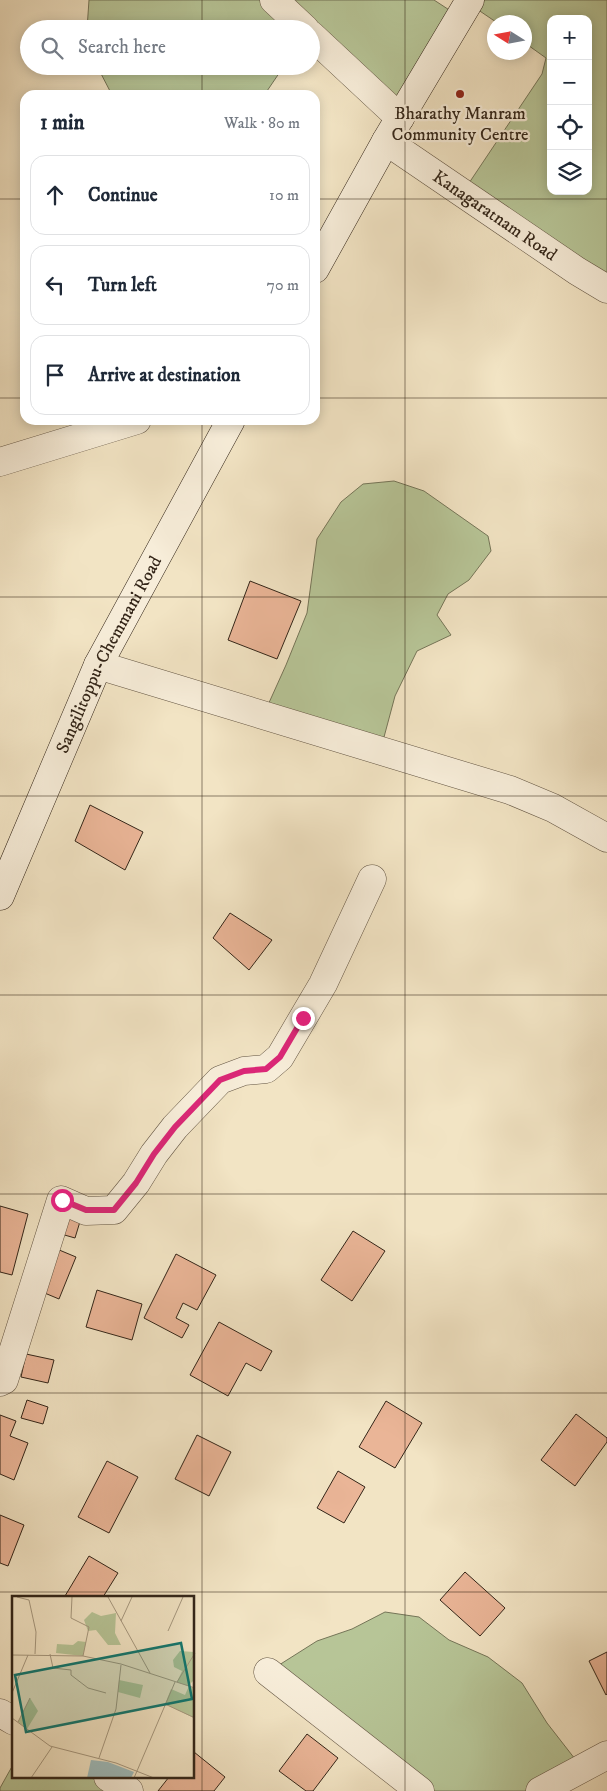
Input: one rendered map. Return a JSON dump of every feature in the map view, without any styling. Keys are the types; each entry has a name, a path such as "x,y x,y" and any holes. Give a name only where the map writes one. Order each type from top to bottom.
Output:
{"street":[{"path":"274,0 295,20"},
{"path":"320,260 386,141 470,0"},
{"path":"320,43 400,118"},
{"name":"Kanagaratnam Road","path":"386,141 577,271 604,282"},
{"path":"0,462 121,425"},
{"name":"Sangilitoppu-Chemmani Road","path":"0,896 98,665 228,425"},
{"path":"98,665 510,790 553,808 607,838"},
{"path":"0,1382 4,1380 62,1200 86,1210 114,1210 136,1183 154,1154 175,1127 220,1080 244,1071 266,1069 280,1057 323,984 372,879"},
{"path":"268,1672 420,1791"},
{"path":"0,1713 12,1720"},
{"path":"540,1791 607,1755"},
{"path":"110,1778 129,1791"}],"green space":[{"path":"89,0 434,0 460,17 400,118 335,67 320,60 320,20 88,20"},
{"path":"470,0 607,0 607,272 598,284 463,192 542,74 546,58 532,48 532,15 487,16 468,3"},
{"path":"102,75 278,75 268,90 109,90"},
{"path":"394,481 424,491 488,536 491,551 469,580 448,594 437,615 451,635 417,651 395,696 380,752 263,716 307,613 317,539 341,502 363,484"},
{"path":"385,1612 419,1617 449,1640 488,1657 522,1683 547,1723 582,1768 540,1791 420,1791 268,1672 317,1641 352,1629"},
{"path":"12,1767 12,1778 110,1778 129,1791 0,1791"}],"building":[{"path":"250,581 301,601 277,659 228,640"},
{"path":"90,805 143,832 125,870 75,841"},
{"path":"230,913 272,940 249,970 213,938"},
{"path":"0,1206 28,1214 12,1275 0,1272"},
{"path":"68,1211 82,1215 75,1238 61,1234"},
{"path":"353,1231 385,1251 352,1301 321,1280"},
{"path":"52,1247 76,1257 59,1299 35,1289"},
{"path":"176,1254 216,1275 197,1310 183,1303 176,1318 189,1325 182,1338 144,1318"},
{"path":"97,1290 142,1304 132,1340 86,1327"},
{"path":"219,1322 272,1351 261,1371 246,1363 228,1396 190,1375"},
{"path":"26,1354 54,1360 48,1383 21,1377"},
{"path":"27,1400 48,1407 43,1424 21,1418"},
{"path":"386,1401 422,1423 395,1468 359,1447"},
{"path":"576,1414 607,1438 607,1442 575,1486 541,1460"},
{"path":"0,1415 16,1421 10,1436 28,1443 14,1480 0,1474"},
{"path":"197,1435 231,1452 209,1496 175,1479"},
{"path":"107,1461 138,1477 109,1533 78,1517"},
{"path":"338,1471 365,1487 344,1523 317,1508"},
{"path":"0,1515 24,1525 8,1566 0,1563"},
{"path":"89,1556 118,1573 104,1596 65,1596"},
{"path":"465,1572 505,1608 480,1636 440,1600"},
{"path":"607,1652 607,1694 606,1695 589,1661"},
{"path":"307,1734 338,1758 313,1791 306,1791 279,1771"},
{"path":"195,1753 225,1777 214,1791 158,1791 168,1778 195,1778"}],"place":[{"name":"Bharathy Manram Community Centre","path":"460,94"}],"route":[{"path":"62,1200 86,1210 114,1210 136,1183 154,1154 175,1127 220,1080 244,1071 266,1069 280,1057 303,1018"}]}
